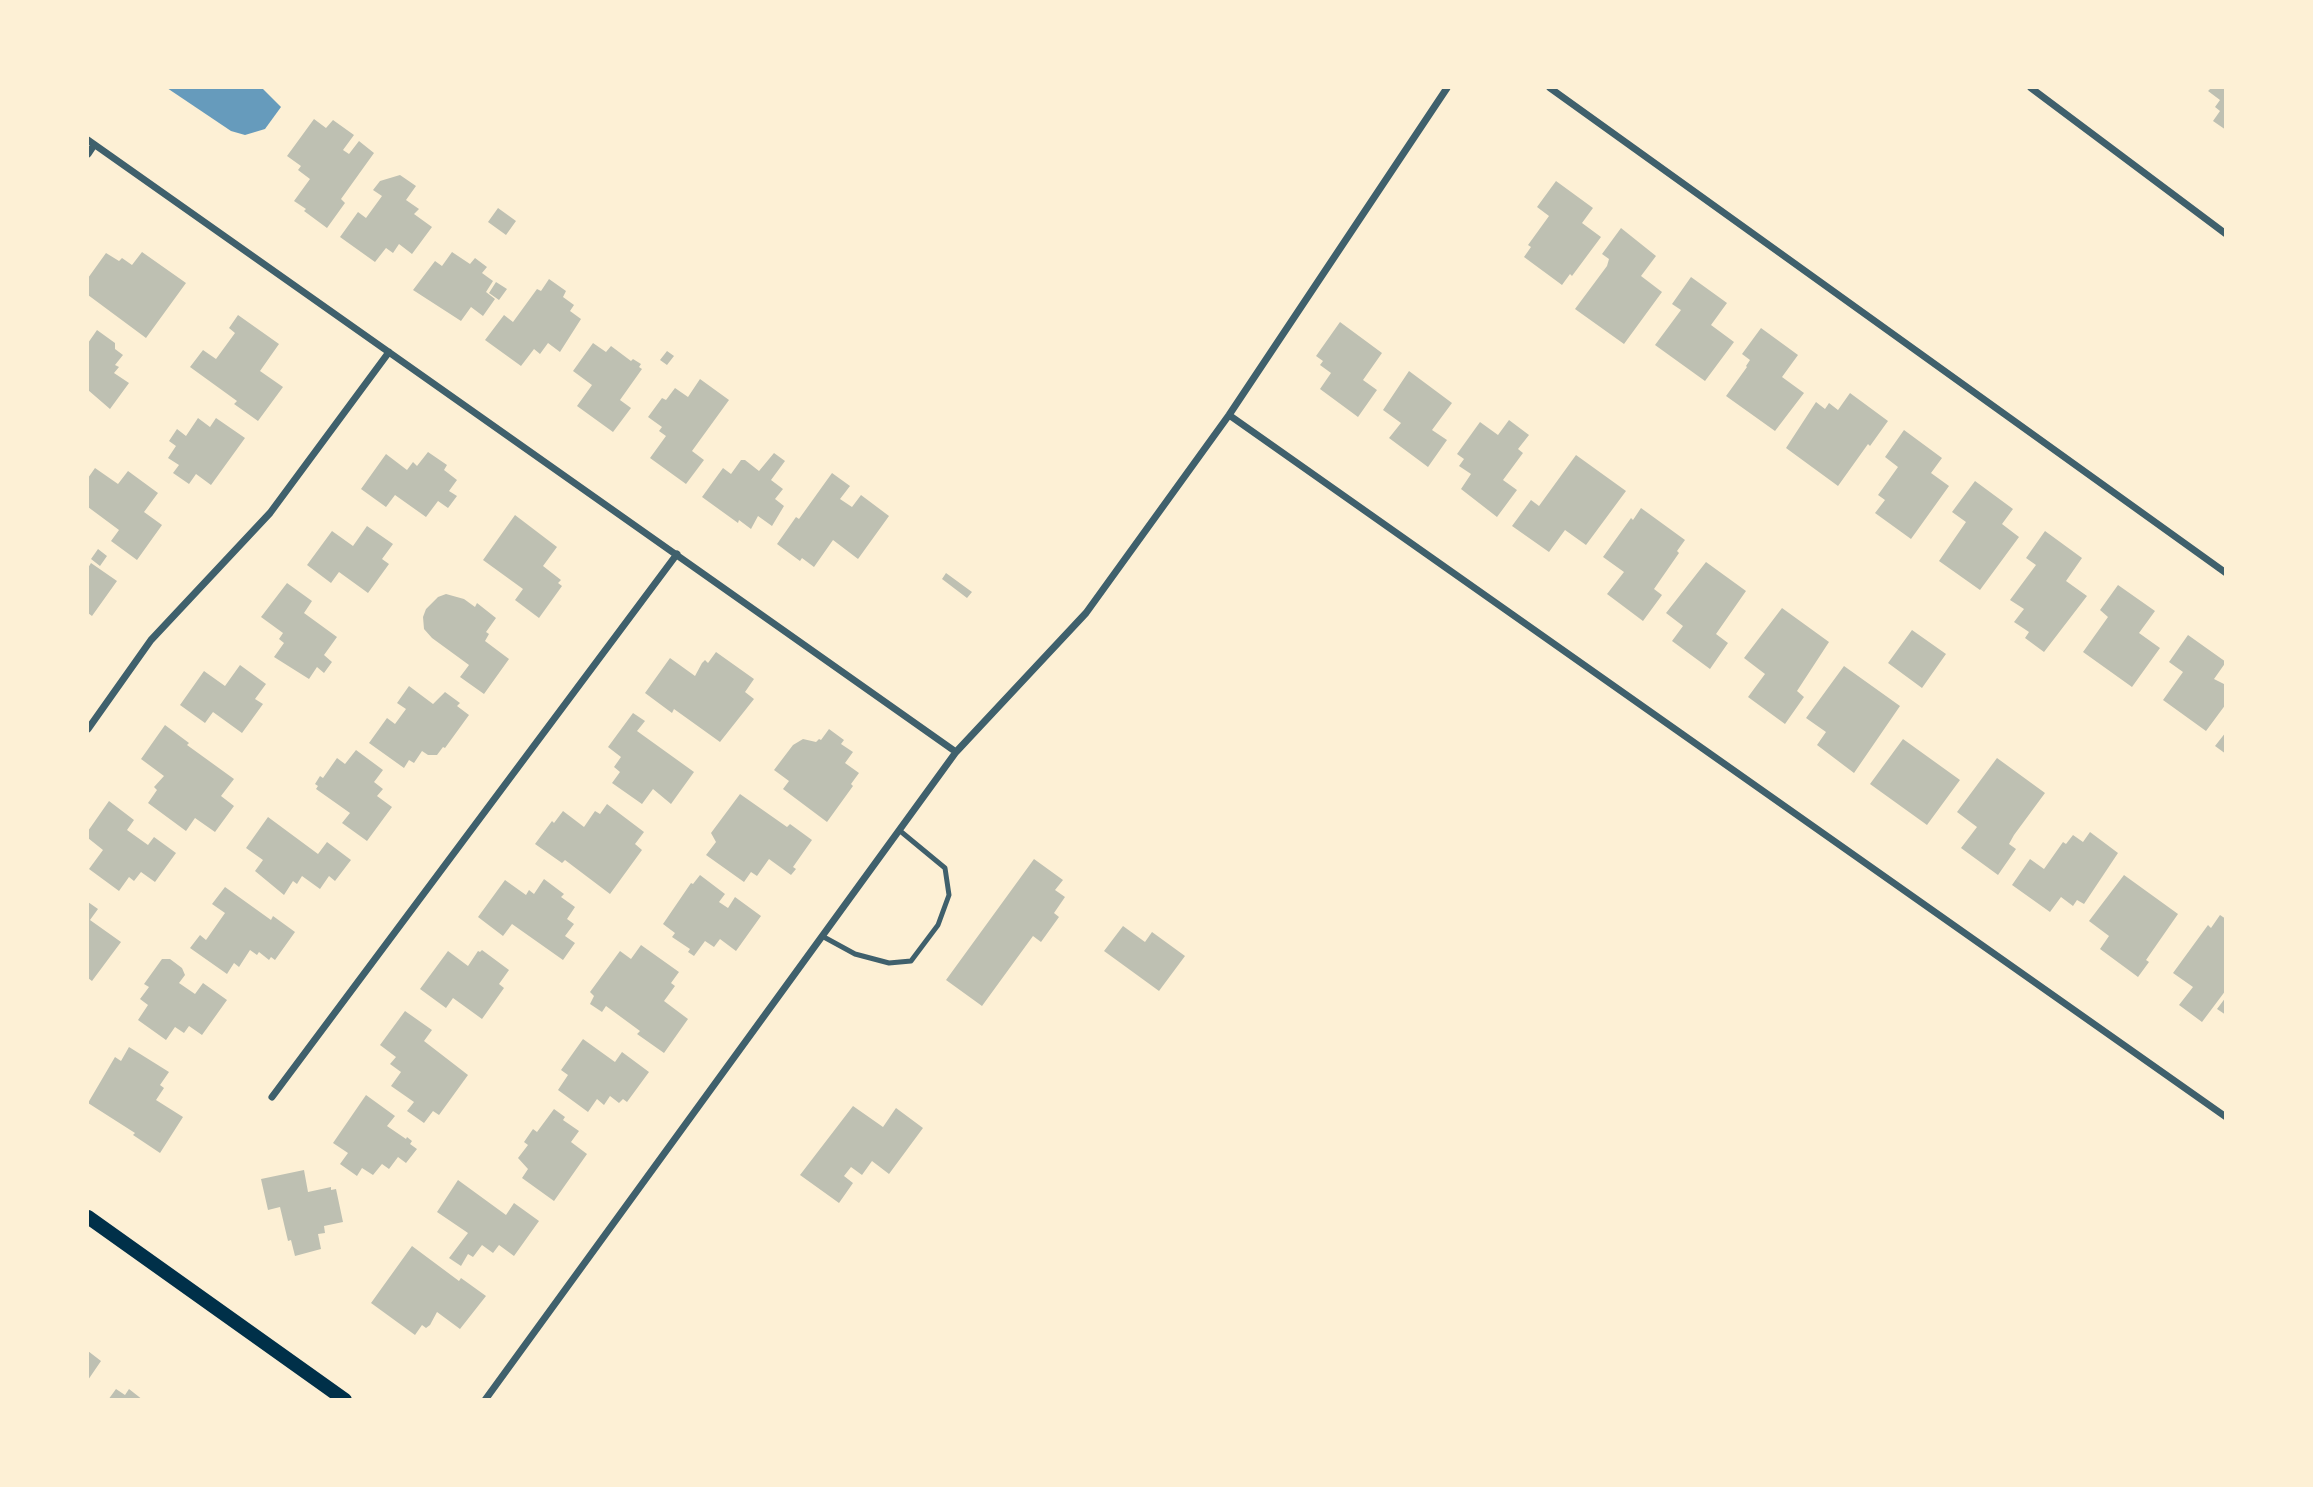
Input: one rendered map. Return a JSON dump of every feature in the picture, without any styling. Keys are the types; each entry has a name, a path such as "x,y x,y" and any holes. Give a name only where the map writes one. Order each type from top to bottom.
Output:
{"main road":[{"path":"88,1217 345,1399"}],"street":[{"path":"485,1399 956,752 1086,613 1229,415 1447,88"},
{"path":"1550,88 2225,573"},
{"path":"2031,88 2225,234"},
{"path":"88,154 91,143 956,752"},
{"path":"88,729 151,640 270,513 389,352"},
{"path":"1229,415 2225,1117"},
{"path":"272,1097 677,554"}],"lane":[{"path":"822,936 856,954 889,963 911,961 938,925 949,895 945,868 899,830"}],"water":[{"path":"167,88 262,88 281,107 265,129 245,135 231,131"}],"building":[{"path":"2211,88 2226,88 2226,130 2213,121 2220,111 2215,107 2220,100 2208,91"},
{"path":"314,119 326,128 333,120 354,135 343,150 349,154 359,141 374,153 341,199 345,203 327,228 294,201 310,179 298,170 301,166 287,156"},
{"path":"400,175 416,186 406,200 419,209 414,214 432,227 412,254 399,244 393,253 386,248 375,262 340,237 358,212 366,218 382,196 373,190 380,181"},
{"path":"1556,181 1593,208 1582,223 1601,237 1562,285 1524,257 1531,247 1528,245 1549,216 1537,207"},
{"path":"498,208 516,221 506,235 488,222"},
{"path":"1621,228 1656,256 1641,276 1662,292 1624,344 1575,309 1607,266 1609,259 1602,254"},
{"path":"142,252 186,283 146,338 88,295 88,278 106,253 119,261 122,258 132,265"},
{"path":"452,252 470,264 475,258 487,267 482,273 493,281 486,292 495,299 483,316 471,307 461,321 413,290 435,261 442,266"},
{"path":"1691,277 1727,303 1711,325 1734,342 1705,381 1655,345 1681,310 1672,304"},
{"path":"549,279 566,291 563,297 574,305 570,311 581,319 560,352 548,343 540,354 534,349 521,366 485,340 504,315 513,322 537,289 541,291"},
{"path":"496,282 507,289 499,300 489,293"},
{"path":"238,315 279,344 260,371 283,387 258,421 234,404 237,401 190,367 203,350 216,359 235,333 229,328"},
{"path":"1340,322 1382,353 1363,380 1377,390 1358,417 1320,389 1331,373 1320,365 1323,361 1316,356"},
{"path":"1761,328 1798,355 1782,377 1804,393 1775,431 1726,396 1747,367 1750,360 1742,354"},
{"path":"97,330 115,343 115,349 123,355 115,365 119,367 114,373 129,383 110,409 88,390 88,343"},
{"path":"593,343 606,352 611,346 631,361 633,359 641,364 639,367 642,369 620,400 631,408 613,432 577,406 592,385 573,371"},
{"path":"667,351 674,356 667,365 660,360"},
{"path":"1409,371 1452,403 1432,430 1447,440 1428,467 1389,438 1401,423 1383,410"},
{"path":"700,379 729,400 692,451 704,460 686,484 650,458 666,436 659,431 662,427 648,417 662,398 666,400 675,388 688,397"},
{"path":"1850,393 1888,421 1838,486 1786,448 1816,402 1825,409 1829,403 1838,410"},
{"path":"198,418 210,427 216,418 245,438 211,485 196,474 189,484 173,473 179,465 168,458 176,446 169,441 177,429 186,436"},
{"path":"1509,420 1529,435 1518,449 1523,453 1503,480 1517,490 1497,517 1461,489 1471,474 1459,466 1464,459 1457,454 1480,422 1498,435"},
{"path":"1904,430 1942,458 1931,473 1949,486 1911,539 1875,513 1885,500 1878,495 1898,467 1885,457"},
{"path":"428,452 447,465 444,470 457,480 449,491 457,496 448,508 438,501 426,517 395,495 386,507 361,489 386,454 407,470 413,462 417,466"},
{"path":"774,453 785,461 771,480 783,489 775,499 784,506 772,526 758,516 751,529 702,497 723,468 731,474 741,460 745,460 759,471"},
{"path":"1576,455 1626,491 1586,545 1565,530 1549,552 1512,526 1531,500 1539,506"},
{"path":"95,468 118,484 128,471 158,493 144,512 162,525 137,560 111,541 119,530 88,507 88,478"},
{"path":"832,473 850,486 840,499 852,507 861,495 889,516 858,559 833,540 814,567 802,558 800,561 777,544"},
{"path":"1975,481 2013,509 2002,524 2019,537 1980,590 1939,561 1966,522 1952,512"},
{"path":"1641,508 1685,540 1654,589 1662,595 1643,621 1607,594 1624,572 1603,557"},
{"path":"515,515 557,547 543,566 561,580 558,583 562,586 539,618 515,600 523,589 483,560"},
{"path":"367,526 393,544 382,559 389,564 368,593 339,572 331,583 307,565 332,531 353,546"},
{"path":"2045,531 2082,558 2066,581 2087,596 2044,652 2025,638 2029,632 2014,622 2024,609 2010,600 2036,565 2026,558"},
{"path":"98,549 107,556 100,566 91,559"},
{"path":"1706,562 1746,591 1716,634 1728,643 1710,669 1672,641 1683,626 1666,613"},
{"path":"91,563 117,581 92,616 88,613 88,568"},
{"path":"946,573 972,592 967,598 942,579"},
{"path":"287,583 312,601 304,613 337,637 324,655 332,662 324,673 317,667 309,679 274,657 284,643 279,639 283,633 261,617"},
{"path":"2118,585 2155,611 2139,633 2160,648 2132,687 2083,652 2108,617 2100,610"},
{"path":"446,594 464,599 475,607 477,603 496,618 486,632 489,634 485,641 509,659 484,694 460,677 469,665 424,629 423,617 426,609 438,597"},
{"path":"1782,608 1829,642 1797,691 1804,697 1785,724 1748,697 1765,674 1744,658"},
{"path":"1912,630 1946,654 1922,688 1888,663"},
{"path":"2188,635 2226,662 2214,679 2226,685 2226,704 2206,731 2163,700 2183,672 2169,662"},
{"path":"716,652 754,679 745,692 754,699 720,742 674,709 672,713 645,693 670,658 695,676 702,663 705,660 708,663"},
{"path":"240,665 266,684 255,699 263,704 242,733 213,712 205,723 180,705 204,671 225,686"},
{"path":"1844,666 1900,706 1854,773 1817,745 1826,732 1806,718"},
{"path":"409,686 433,704 445,692 460,703 457,706 469,715 437,755 428,755 422,751 414,763 409,760 404,768 369,743 387,718 395,724 406,709 397,703"},
{"path":"633,713 645,721 637,731 694,772 671,804 653,789 642,804 612,783 620,772 614,767 621,757 608,747"},
{"path":"165,725 189,743 187,745 234,779 221,796 234,806 215,832 195,818 186,831 148,803 157,790 154,787 164,776 141,759"},
{"path":"829,729 844,740 841,744 853,752 845,763 859,773 827,822 783,789 789,781 774,770 793,745 803,739 816,742 821,740"},
{"path":"2226,732 2226,754 2215,746"},
{"path":"1903,739 1960,780 1927,825 1870,784"},
{"path":"356,750 383,770 374,782 383,789 377,796 392,807 367,841 342,823 350,813 316,789 318,786 315,784 320,776 323,778 337,758 345,764"},
{"path":"1997,758 2045,793 2014,835 2009,844 2016,849 1998,875 1961,848 1977,827 1957,812"},
{"path":"740,794 787,827 790,824 812,840 793,867 796,869 791,875 769,859 757,876 751,872 744,882 706,855 716,842 711,833"},
{"path":"109,801 134,820 127,830 148,845 154,837 176,853 155,882 141,872 134,881 129,877 119,891 89,869 103,850 88,838 88,831"},
{"path":"607,804 644,832 635,844 642,850 610,894 565,860 562,863 535,844 563,811 584,827 595,811 600,814"},
{"path":"268,817 318,854 327,842 351,860 335,881 329,876 320,889 302,876 297,884 293,881 284,895 255,871 263,860 246,848"},
{"path":"2090,832 2118,853 2084,904 2077,900 2073,906 2061,897 2050,912 2012,885 2030,859 2044,869 2063,842 2066,844 2073,835 2083,842"},
{"path":"1034,859 1063,880 1055,890 1065,897 1054,913 1059,917 1041,942 1033,936 982,1006 946,980"},
{"path":"700,875 725,894 719,902 728,908 735,897 761,916 736,951 720,939 714,947 705,941 694,956 688,952 690,949 672,937 675,933 663,924 691,883"},
{"path":"2124,875 2178,914 2146,960 2149,962 2138,977 2100,949 2109,936 2089,921"},
{"path":"544,879 564,894 561,897 575,907 567,919 574,924 565,936 575,943 563,960 512,924 503,936 478,917 505,880 526,895 529,890 534,894"},
{"path":"225,887 271,920 273,916 295,932 275,960 271,957 269,960 259,952 257,955 250,950 239,967 234,963 227,974 190,948 200,935 206,940 225,913 212,904"},
{"path":"88,902 98,909 90,920 121,942 92,981 88,978"},
{"path":"2220,915 2226,919 2226,990 2202,1022 2179,1005 2193,987 2173,973 2208,925 2211,928"},
{"path":"1123,926 1145,942 1152,932 1185,956 1159,991 1104,951"},
{"path":"641,945 679,972 671,983 675,986 664,1001 688,1019 664,1053 637,1034 640,1031 606,1006 602,1012 590,1004 594,996 590,992 620,951 631,959"},
{"path":"482,950 509,970 499,984 504,988 482,1019 453,998 446,1008 420,989 448,951 468,966 478,951"},
{"path":"162,959 170,959 182,968 185,975 179,983 195,994 203,983 227,1000 202,1035 189,1026 184,1033 175,1027 166,1040 138,1020 148,1005 140,999 149,987 144,984"},
{"path":"2226,997 2226,1015 2217,1009"},
{"path":"405,1011 432,1030 424,1041 468,1075 439,1115 433,1111 424,1123 407,1111 414,1102 391,1086 401,1072 390,1064 396,1057 380,1045"},
{"path":"583,1039 615,1062 622,1052 649,1072 627,1102 623,1099 619,1103 610,1096 604,1105 597,1099 588,1112 558,1090 568,1075 561,1070"},
{"path":"129,1047 169,1072 160,1085 164,1088 156,1100 183,1117 160,1153 133,1135 135,1133 88,1103 115,1057 121,1061"},
{"path":"366,1095 395,1116 387,1126 406,1139 407,1137 412,1141 410,1144 417,1149 406,1163 398,1157 389,1169 382,1164 373,1175 362,1168 357,1176 340,1164 348,1153 333,1143"},
{"path":"853,1106 883,1127 896,1108 923,1128 889,1174 872,1161 862,1175 851,1167 844,1176 853,1183 839,1203 800,1175"},
{"path":"554,1109 565,1117 563,1120 579,1131 571,1142 587,1154 554,1201 522,1178 528,1169 518,1158 528,1145 524,1142 533,1129 537,1132"},
{"path":"304,1170 308,1192 331,1187 331,1190 336,1189 343,1222 324,1226 325,1233 318,1234 321,1249 295,1256 291,1240 288,1241 280,1207 268,1210 261,1179"},
{"path":"458,1180 506,1215 514,1203 539,1221 514,1256 499,1245 493,1253 482,1245 473,1257 468,1254 461,1266 449,1258 468,1233 437,1212"},
{"path":"412,1246 459,1281 461,1278 486,1296 460,1329 437,1312 430,1325 426,1328 422,1325 415,1335 371,1303"},
{"path":"88,1351 101,1361 88,1380"},
{"path":"116,1389 125,1395 129,1389 143,1400 108,1400"}]}
